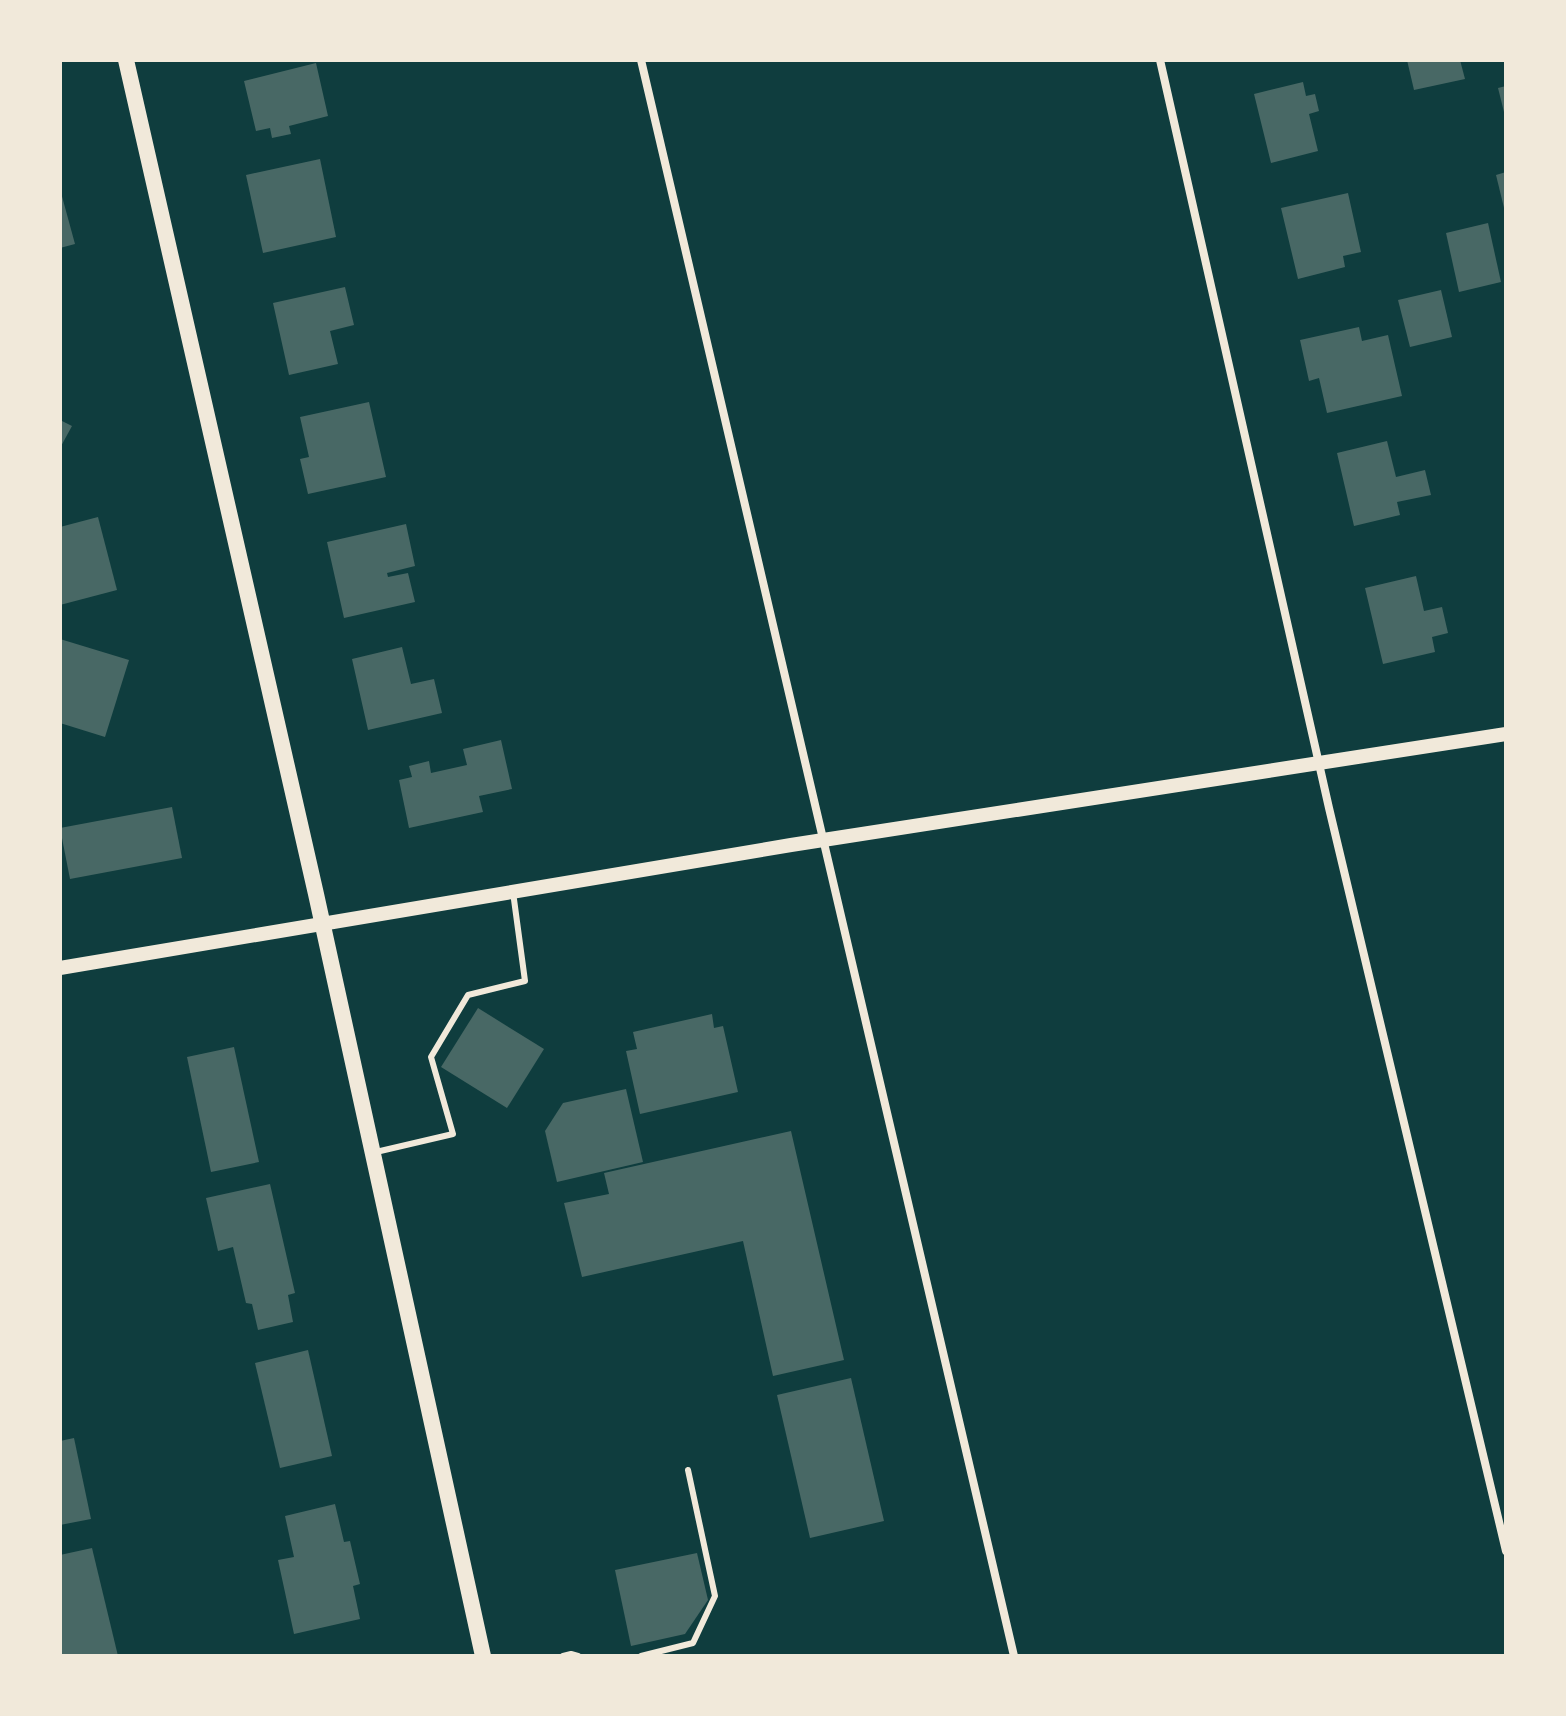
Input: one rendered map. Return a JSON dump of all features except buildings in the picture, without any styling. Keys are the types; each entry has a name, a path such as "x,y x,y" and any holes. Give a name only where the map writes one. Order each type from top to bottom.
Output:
{"main road":[{"path":"126,60 322,923 483,1656"}],"street":[{"path":"641,60 1014,1656"},
{"path":"1160,60 1319,765 1506,1551"},
{"path":"60,968 822,840 1506,734"}],"lane":[{"path":"373,1153 453,1134 431,1057 468,995 525,981 513,892"},
{"path":"641,1656 693,1643 715,1596 688,1470"},
{"path":"563,1656 575,1655"}]}
